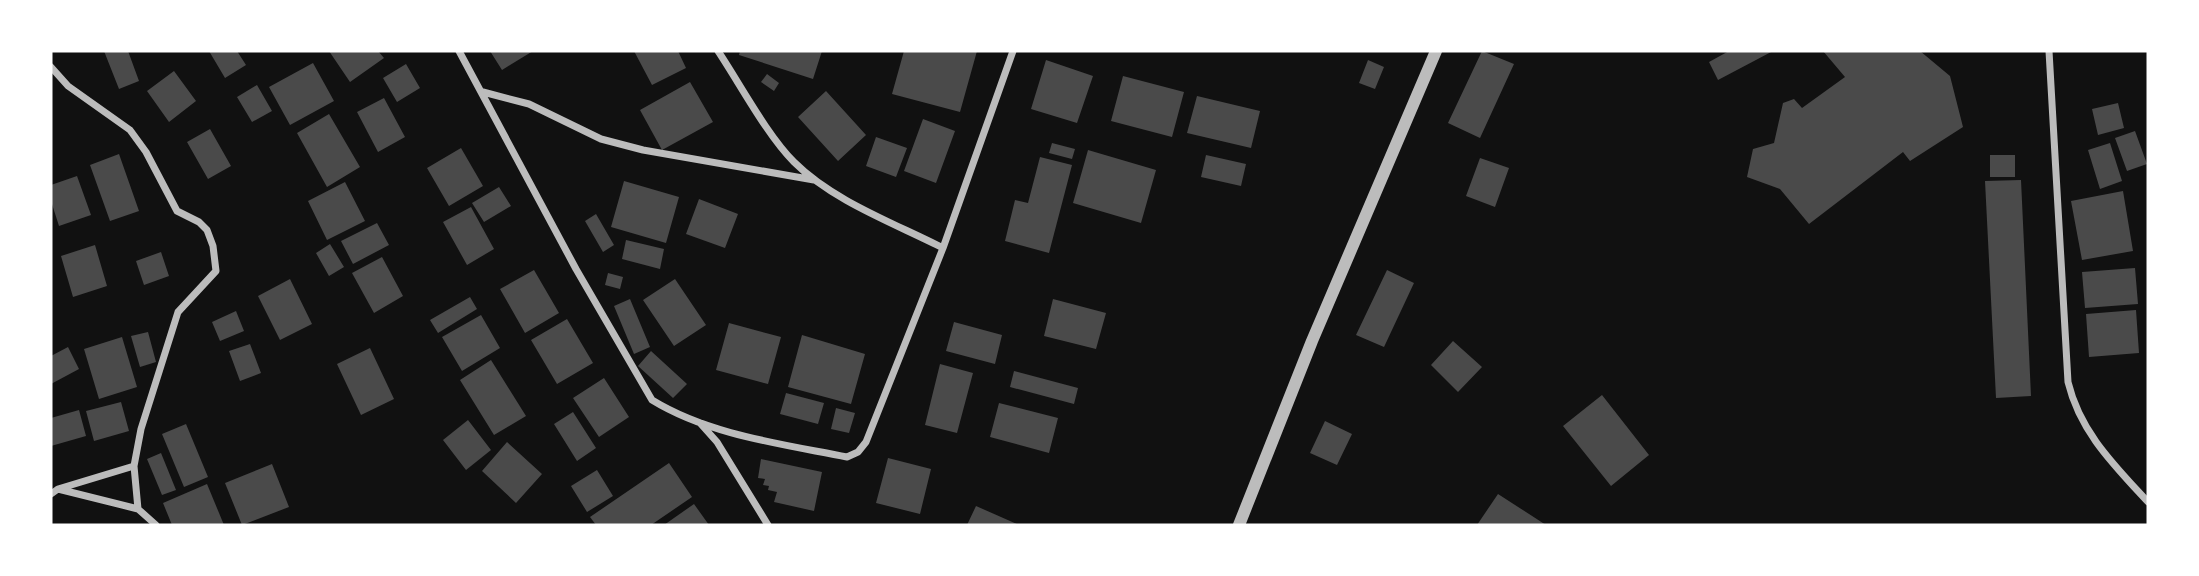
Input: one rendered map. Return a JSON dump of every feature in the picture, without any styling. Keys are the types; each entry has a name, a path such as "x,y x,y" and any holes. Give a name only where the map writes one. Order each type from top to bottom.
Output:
{"street":[{"path":"459,51 639,382 652,400 673,413 700,423 847,457 858,452 866,442 943,248 1013,51"},
{"path":"718,51 792,161 814,180 943,248"},
{"path":"1239,525 1312,341 1436,51"},
{"path":"2049,51 2068,382 2074,410 2087,431 2148,502"},
{"path":"51,67 68,86 130,130 146,152 177,211 207,230 213,246 216,271 178,312 141,429 134,466 138,509"},
{"path":"483,92 529,104 601,139 643,150 814,180"},
{"path":"700,423 717,442 768,525"},
{"path":"51,494 58,489 134,466"},
{"path":"58,489 138,509 156,525"}],"building":[{"path":"104,51 128,51 139,81 119,89"},
{"path":"209,51 237,51 246,65 225,78"},
{"path":"329,51 378,51 384,58 350,82"},
{"path":"490,51 533,51 502,70"},
{"path":"634,51 678,51 686,68 652,85"},
{"path":"740,51 822,51 813,79 739,55"},
{"path":"904,51 977,51 960,112 892,94"},
{"path":"1482,51 1514,64 1480,138 1448,123"},
{"path":"1729,51 1773,51 1718,80 1709,62"},
{"path":"1823,51 1920,51 1950,76 1963,127 1910,161 1903,152 1809,224 1780,189 1747,177 1753,149 1774,143 1783,103 1794,99 1802,108 1845,77"},
{"path":"1046,60 1093,76 1077,123 1031,109"},
{"path":"1368,60 1384,67 1375,89 1359,83"},
{"path":"313,63 334,101 290,125 269,87"},
{"path":"406,64 420,88 397,102 383,78"},
{"path":"174,71 196,101 169,122 147,91"},
{"path":"767,74 779,83 774,91 761,82"},
{"path":"1123,76 1184,92 1172,137 1111,121"},
{"path":"690,82 713,122 662,150 640,110"},
{"path":"257,85 272,111 252,122 237,97"},
{"path":"826,91 866,135 838,161 798,117"},
{"path":"1197,96 1260,111 1251,148 1187,133"},
{"path":"384,98 405,137 378,152 357,112"},
{"path":"2118,103 2124,128 2098,135 2092,109"},
{"path":"329,114 360,167 327,187 297,133"},
{"path":"923,119 955,131 936,183 904,171"},
{"path":"210,129 231,166 208,179 187,142"},
{"path":"2135,131 2147,164 2127,171 2115,138"},
{"path":"876,137 907,148 896,177 866,166"},
{"path":"1052,143 1075,149 1072,159 1049,153"},
{"path":"2110,143 2122,181 2100,189 2088,150"},
{"path":"461,148 483,186 449,206 427,168"},
{"path":"1088,150 1156,170 1141,223 1073,203"},
{"path":"119,154 139,211 110,221 90,165"},
{"path":"1206,155 1246,164 1241,186 1201,177"},
{"path":"1990,155 2015,155 2015,177 1990,177"},
{"path":"1040,157 1072,165 1049,253 1005,241 1015,200 1028,203"},
{"path":"1480,158 1509,168 1495,207 1466,196"},
{"path":"77,176 91,215 59,226 51,201 51,185"},
{"path":"2021,180 2031,396 1996,398 1985,181"},
{"path":"624,181 679,197 666,243 611,227"},
{"path":"345,182 365,221 327,240 308,201"},
{"path":"499,187 511,206 484,222 472,203"},
{"path":"2123,191 2133,251 2082,260 2071,201"},
{"path":"699,199 738,214 725,248 686,234"},
{"path":"471,207 494,249 467,265 443,222"},
{"path":"596,214 614,245 603,252 585,221"},
{"path":"377,223 389,245 353,264 341,241"},
{"path":"626,240 664,249 660,269 622,259"},
{"path":"330,244 344,267 329,276 316,253"},
{"path":"95,245 107,286 73,297 61,256"},
{"path":"161,252 169,276 144,285 136,261"},
{"path":"382,257 403,296 374,313 352,273"},
{"path":"2135,268 2138,304 2085,308 2082,272"},
{"path":"534,270 559,313 525,333 500,289"},
{"path":"1387,270 1414,283 1384,347 1356,335"},
{"path":"608,273 623,277 620,289 605,285"},
{"path":"290,279 312,324 280,340 258,296"},
{"path":"675,279 706,325 674,346 643,300"},
{"path":"470,297 477,309 438,333 430,320"},
{"path":"630,299 650,347 634,354 614,306"},
{"path":"1053,299 1106,313 1096,349 1044,336"},
{"path":"2136,310 2139,353 2089,357 2086,314"},
{"path":"236,311 244,331 220,341 212,322"},
{"path":"481,315 500,348 462,371 442,337"},
{"path":"567,319 593,363 557,384 531,340"},
{"path":"954,322 1002,335 995,364 946,351"},
{"path":"729,323 781,337 768,384 716,370"},
{"path":"148,332 156,362 140,367 131,336"},
{"path":"802,335 865,354 851,404 788,387"},
{"path":"122,337 137,387 99,399 84,349"},
{"path":"1453,341 1482,367 1458,392 1431,365"},
{"path":"250,344 261,373 240,381 229,351"},
{"path":"68,347 79,369 51,384 51,356"},
{"path":"370,348 394,399 361,415 337,364"},
{"path":"651,351 687,384 673,398 638,366"},
{"path":"491,360 526,416 494,435 460,380"},
{"path":"940,364 973,373 957,433 925,425"},
{"path":"1014,371 1078,388 1074,404 1010,387"},
{"path":"604,378 629,417 599,437 573,398"},
{"path":"786,393 824,403 818,424 780,414"},
{"path":"1602,395 1649,455 1611,486 1563,426"},
{"path":"121,402 129,431 94,441 86,411"},
{"path":"999,403 1058,418 1049,453 990,437"},
{"path":"836,408 855,413 849,433 831,429"},
{"path":"79,410 86,436 51,446 51,418"},
{"path":"573,412 596,448 577,461 554,424"},
{"path":"468,420 491,450 466,470 443,440"},
{"path":"1325,421 1352,434 1337,465 1310,453"},
{"path":"186,424 208,477 184,487 162,434"},
{"path":"507,442 542,474 516,503 482,471"},
{"path":"161,453 176,490 162,495 147,459"},
{"path":"888,458 931,469 920,514 876,503"},
{"path":"761,459 822,472 814,511 774,502 777,492 768,490 769,486 763,485 765,479 758,478"},
{"path":"669,463 692,497 651,525 596,525 590,517"},
{"path":"272,464 289,507 242,525 225,483"},
{"path":"597,470 613,496 587,512 571,486"},
{"path":"207,484 224,525 172,525 163,503"},
{"path":"1498,494 1546,525 1477,525"},
{"path":"694,504 709,525 664,525"},
{"path":"976,506 1019,525 967,525"}]}
